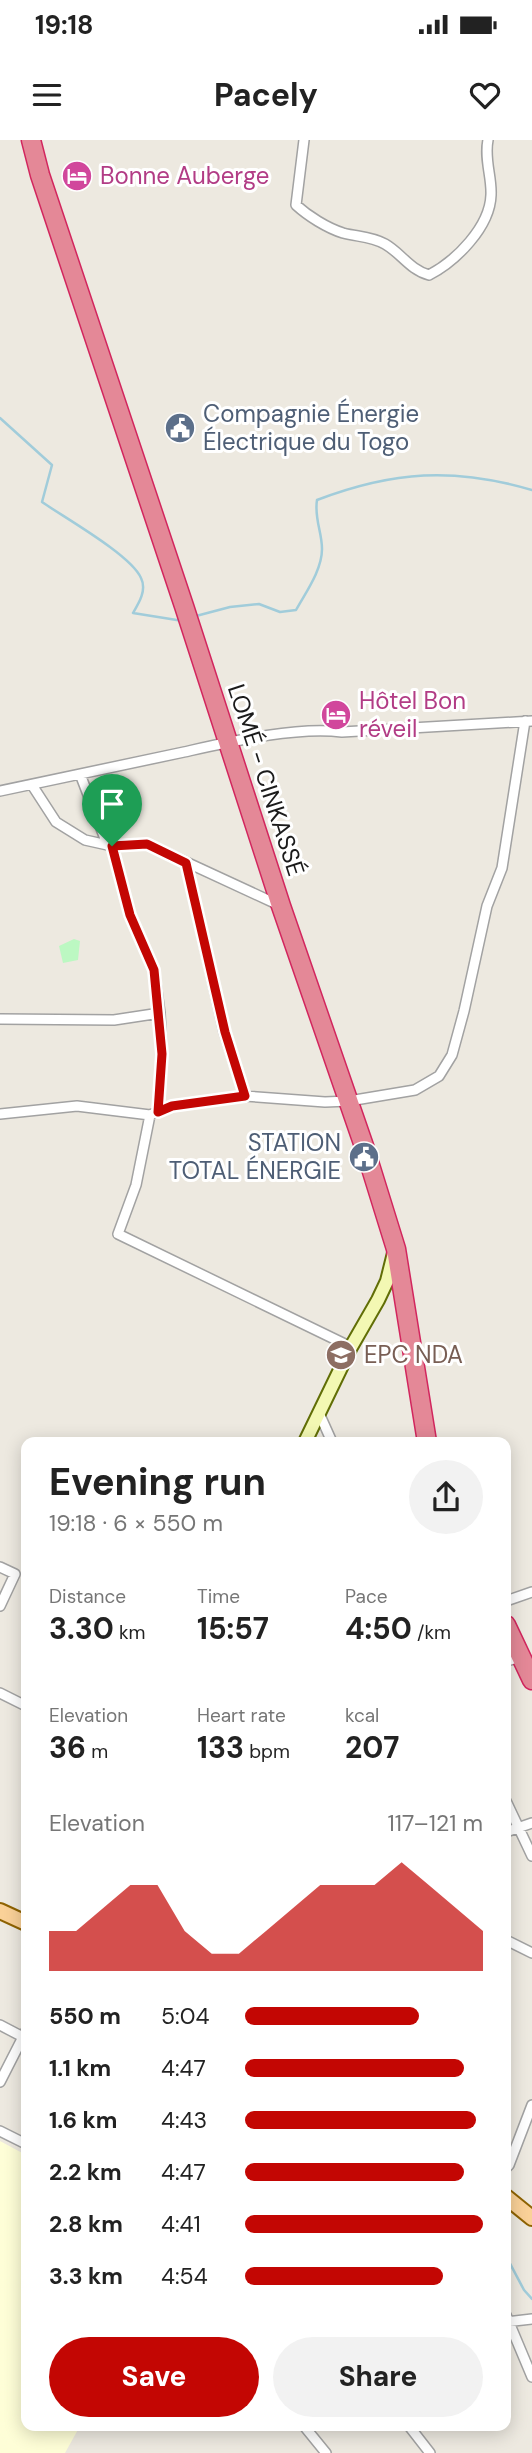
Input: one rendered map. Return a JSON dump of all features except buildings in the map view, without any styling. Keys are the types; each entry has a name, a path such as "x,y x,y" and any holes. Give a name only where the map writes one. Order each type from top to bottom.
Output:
{"highway":[{"name":"LOMÉ - CINKASSÉ","path":"31,140 40,175 396,1249 426,1437"},
{"path":"514,1659 532,1680"}],"main road":[{"path":"0,1911 21,1921"},
{"path":"511,2201 532,2218"}],"street":[{"path":"303,140 296,205 341,232 373,238 388,246 420,273 429,275 454,257 485,218 491,192 488,140"},
{"path":"0,792 228,742 324,729 342,732 528,721 502,869 487,906 452,1055 439,1076 415,1090 349,1101 325,1102 245,1096 172,1106 154,1114 77,1106 0,1114"},
{"path":"80,774 110,845 130,915 154,970 160,1013 162,1054 154,1114 136,1185 118,1234 351,1347"},
{"path":"32,785 56,822 85,839 110,845 147,844 281,906"},
{"path":"186,863 225,1032 245,1096"},
{"path":"0,1019 114,1020 160,1013"},
{"path":"307,1437 351,1347 379,1300 396,1249"},
{"path":"319,1413 330,1437"},
{"path":"0,1567 15,1574 0,1606"},
{"path":"511,1599 532,1592"},
{"path":"0,1693 21,1704"},
{"path":"511,1811 532,1856"},
{"path":"511,1830 532,1823"},
{"path":"511,1943 532,1954"},
{"path":"0,2025 21,2033"},
{"path":"0,2082 21,2042"},
{"path":"511,2160 532,2105"},
{"path":"0,2131 21,2142"},
{"path":"511,2320 532,2319"},
{"path":"511,2329 532,2377"},
{"path":"308,2431 327,2453"},
{"path":"412,2431 429,2453"}],"shaded area":[{"path":"0,2141 21,2152 21,2431 77,2431 65,2453 0,2453"}],"green space":[{"path":"74,939 80,941 78,960 63,963 59,946"}],"waterway":[{"path":"0,418 52,465 42,502 111,548 135,569 143,587 142,596 133,613 183,621"},
{"path":"196,616 230,607 259,604 280,612 296,610 313,581 321,557 317,500 372,483 424,476 476,478 532,490"},
{"path":"511,2265 532,2299"}],"place":[{"name":"Bonne Auberge","path":"77,176"},
{"name":"Compagnie Énergie Électrique du Togo","path":"180,428"},
{"name":"Hôtel Bon réveil","path":"336,715"},
{"name":"STATION TOTAL ÉNERGIE","path":"364,1157"},
{"name":"EPC NDA","path":"341,1355"}],"route":[{"path":"147,844 186,863 225,1032 245,1096 172,1106 158,1112 162,1054 154,970 130,915 112,846 147,844"}]}
